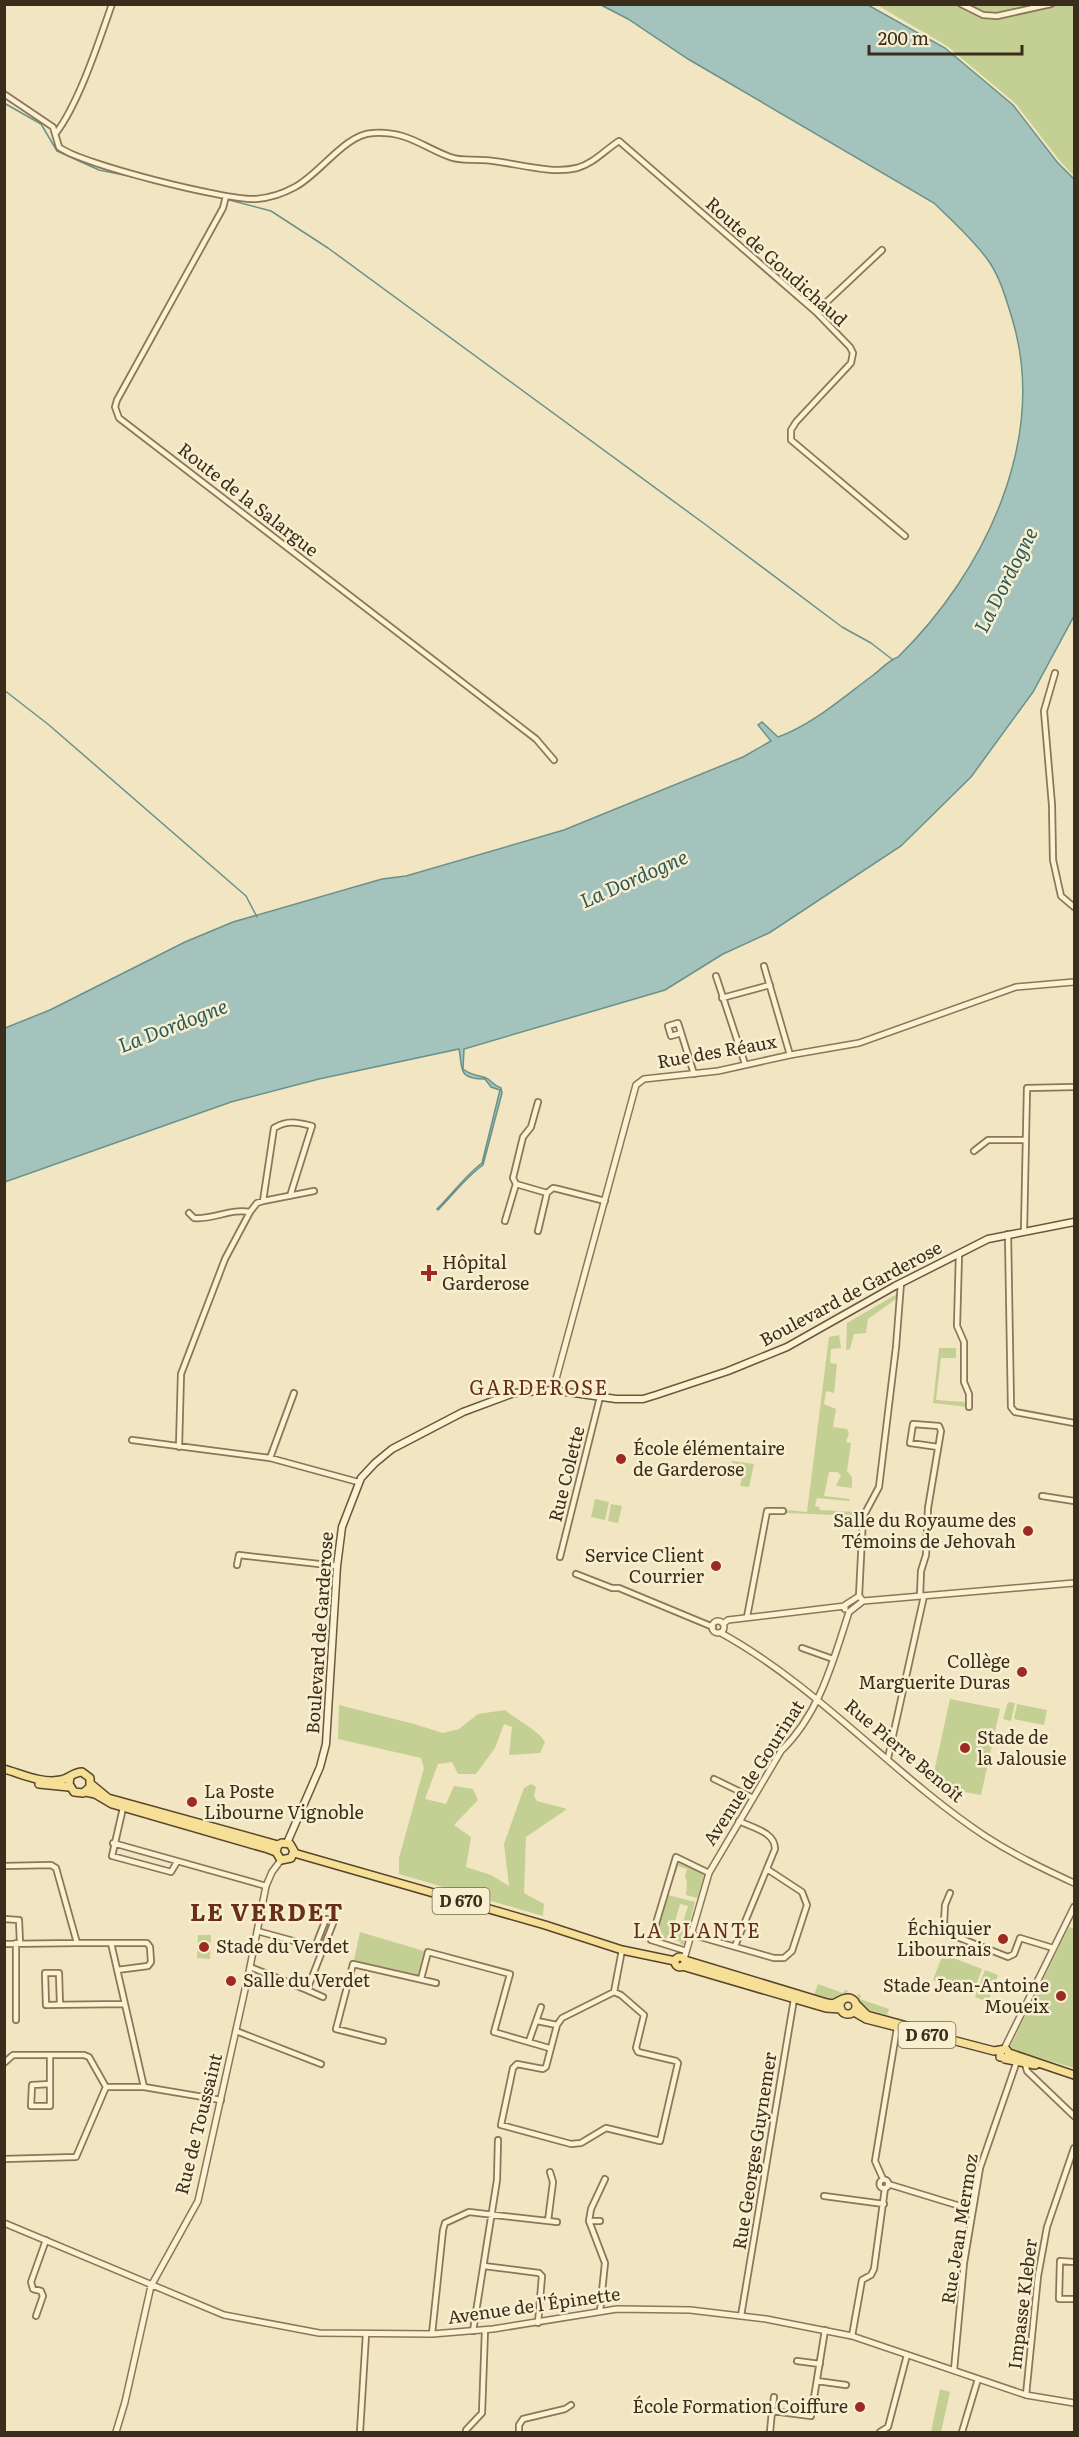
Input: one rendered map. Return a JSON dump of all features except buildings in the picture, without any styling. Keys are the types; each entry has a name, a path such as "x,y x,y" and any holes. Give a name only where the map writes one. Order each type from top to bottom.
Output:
{"main road":[{"name":"Boulevard de Garderose","path":"287,1843 321,1767 326,1744 337,1566 342,1527 358,1482 375,1462 392,1449 446,1420 511,1394 553,1390 616,1399 643,1399 751,1362 806,1338 901,1283 988,1239 1074,1222"},
{"path":"4,1769 46,1781 63,1780 76,1772 82,1772 88,1775 91,1784 108,1798 277,1849"},
{"path":"4,1774 48,1786 69,1787 77,1793 86,1792 123,1808 277,1849 287,1843 292,1846 294,1853 289,1860 281,1860 277,1849"},
{"path":"69,1787 70,1777"},
{"path":"86,1792 91,1784"},
{"name":"D 670","path":"294,1853 545,1924 622,1950 682,1959 833,2004 843,2000"},
{"name":"D 670","path":"682,1959 794,1999 826,2008 841,2009"},
{"path":"851,1998 855,2009 846,2014 841,2009 843,2000 851,1998"},
{"name":"D 670","path":"855,2009 867,2015 964,2044 1004,2053 1021,2063 1046,2067"},
{"name":"D 670","path":"855,2009 866,2019 1004,2053 1074,2075"}],"street":[{"path":"56,133 84,77 112,4"},
{"path":"961,4 984,15 997,16 1051,4"},
{"path":"4,94 53,127 59,147 76,157 114,169 226,196"},
{"name":"Route de Goudichaud","path":"226,196 257,199 283,193 306,180 355,139 371,133 408,137 454,158 557,169 576,168 588,164 619,141 816,312 850,348 853,358 847,368 796,422 791,430 791,440 905,536"},
{"name":"Route de la Salargue","path":"226,196 223,208 117,400 115,406 119,418 536,739 554,760"},
{"path":"816,312 882,250"},
{"path":"1055,674 1044,711 1052,805 1053,860 1061,896 1074,907"},
{"path":"764,966 790,1055"},
{"path":"716,976 745,1064"},
{"name":"Rue des Réaux","path":"553,1390 636,1085 644,1079 718,1071 859,1043 1016,987 1074,982"},
{"path":"722,998 770,985"},
{"path":"681,1033 694,1074"},
{"path":"1024,1231 1027,1088 1074,1087"},
{"path":"505,1221 516,1184 513,1178 523,1137 531,1127 538,1102"},
{"path":"263,1201 274,1128 284,1123 297,1122 312,1126 291,1196"},
{"path":"974,1151 988,1140 1026,1140"},
{"path":"516,1184 547,1193"},
{"path":"538,1231 547,1193 554,1188 605,1201"},
{"path":"179,1447 181,1374 225,1259 257,1203 314,1191"},
{"path":"189,1213 194,1218 201,1219 241,1210 250,1212"},
{"path":"1008,1234 1011,1407 1015,1412 1074,1423"},
{"path":"959,1254 957,1326 964,1342 964,1382 969,1407"},
{"path":"847,1609 859,1596 863,1517 879,1487 896,1347 901,1283"},
{"path":"270,1458 294,1392"},
{"name":"Rue Colette","path":"560,1557 600,1397"},
{"path":"962,1401 969,1401"},
{"path":"888,1758 922,1596 921,1571 926,1555 928,1508 941,1431 939,1426 913,1424 910,1443 938,1447"},
{"path":"132,1440 270,1458 358,1482"},
{"path":"1042,1496 1074,1501"},
{"path":"747,1617 767,1511 783,1511"},
{"path":"237,1565 239,1555 337,1566"},
{"path":"576,1574 612,1588 619,1588 713,1627 715,1632 721,1633 724,1629 723,1624"},
{"path":"723,1624 728,1620 747,1617 847,1609 863,1601 1074,1583"},
{"path":"859,1596 863,1601"},
{"name":"Avenue de Gourinat","path":"682,1959 709,1873 781,1751 819,1700 847,1609"},
{"path":"713,1627 716,1622 723,1624"},
{"name":"Rue Pierre Benoît","path":"721,1633 819,1700 985,1836 1032,1864 1074,1883"},
{"path":"802,1648 833,1659"},
{"path":"714,1779 753,1798"},
{"path":"123,1808 113,1843 112,1856 171,1872 177,1862"},
{"path":"735,1946 775,1849 775,1842 771,1836 739,1821"},
{"path":"113,1843 266,1886"},
{"path":"682,1959 651,1940 676,1857 709,1873"},
{"name":"Rue de Toussaint","path":"116,2433 151,2286 198,2200 266,1886 281,1860"},
{"path":"4,1866 51,1865 56,1868 59,1872 77,1943"},
{"path":"690,1934 774,1958 784,1958 792,1951 807,1905 806,1897 767,1869"},
{"path":"950,1893 945,1905 944,1923 952,1935 1008,1957 1014,1954 1020,1938 1053,1948"},
{"path":"1004,2053 1053,1948 1072,1919 1074,1907"},
{"path":"4,1919 19,1920 16,2020"},
{"path":"307,1990 334,1921 326,1919 315,1947"},
{"path":"257,1931 323,1949"},
{"path":"111,1943 144,2087"},
{"path":"4,1944 147,1943 150,1947 151,1962 148,1966 117,1970"},
{"path":"614,1992 622,1950"},
{"path":"421,1979 428,1952 510,1974 494,2032 549,2048"},
{"path":"383,2041 336,2029 353,1964 436,1983"},
{"path":"250,1967 323,1997"},
{"path":"60,2005 59,1973 45,1973 46,2005 60,2005 124,2004"},
{"path":"614,1992 621,1995 644,2015 636,2048 638,2052 676,2061 678,2064 660,2141 606,2128 581,2143 571,2144 501,2125 513,2068 517,2064 543,2069 546,2067 556,2025 562,2018 614,1992"},
{"path":"788,1992 794,1999"},
{"name":"Rue Georges Guynemer","path":"741,2316 794,1999"},
{"path":"530,2041 541,2007"},
{"path":"537,2020 556,2025"},
{"path":"852,2336 862,2280 871,2275 884,2204 887,2180 883,2180 875,2161 897,2028"},
{"path":"236,2031 321,2064"},
{"path":"4,2063 13,2055 84,2055 88,2057 106,2087"},
{"path":"50,2055 50,2085 50,2106 31,2106 32,2085 50,2085"},
{"path":"1021,2063 1074,2116"},
{"name":"Rue Jean Mermoz","path":"954,2370 964,2263 980,2168 1021,2063"},
{"path":"106,2087 144,2087 221,2100"},
{"path":"4,2159 76,2157 106,2087"},
{"path":"473,2331 493,2214 498,2140"},
{"name":"Impasse Kleber","path":"1026,2395 1038,2276 1047,2227 1074,2148"},
{"path":"548,2221 553,2182 550,2172"},
{"path":"600,2311 605,2263 589,2221 591,2209 605,2179"},
{"path":"886,2186 973,2210"},
{"path":"824,2196 884,2204"},
{"path":"432,2334 443,2230 446,2223 469,2212 557,2222"},
{"path":"589,2221 600,2221"},
{"name":"Avenue de l'Épinette","path":"4,2223 224,2315 319,2333 432,2334 473,2331 538,2323 600,2311 660,2308 741,2316 852,2336 1026,2395 1074,2403"},
{"path":"36,2316 43,2296 41,2291 33,2289 31,2282 46,2240"},
{"path":"1074,2262 1060,2261 1059,2289 1059,2299 1074,2299"},
{"path":"484,2266 539,2273 542,2276 538,2323"},
{"path":"466,2431 482,2413 486,2330"},
{"path":"772,2411 811,2416 825,2330"},
{"path":"360,2433 366,2334"},
{"path":"880,2433 888,2427 907,2355"},
{"path":"797,2361 819,2364"},
{"path":"963,2433 978,2379"},
{"path":"817,2381 846,2385"},
{"path":"770,2433 774,2397"},
{"path":"519,2433 519,2425 523,2419 565,2409 571,2405"}],"green space":[{"path":"877,5 1074,5 1074,176 1015,103 947,46"},
{"path":"897,1294 896,1299 868,1319 866,1333 854,1334 850,1349 846,1350 847,1323"},
{"path":"839,1335 841,1348 831,1349 830,1363 837,1364 834,1393 826,1391 824,1404 836,1409 833,1427 847,1429 849,1433 846,1442 851,1443 847,1471 852,1477 852,1488 836,1486 841,1475 837,1472 829,1472 824,1496 850,1499 849,1501 817,1498 815,1506 820,1510 857,1512 858,1516 787,1513 787,1510 807,1512 829,1337"},
{"path":"939,1348 956,1348 956,1358 941,1358 936,1400 964,1402 967,1407 933,1403"},
{"path":"732,1461 754,1464 749,1487 740,1486 745,1466 732,1463"},
{"path":"595,1499 609,1502 605,1520 591,1517"},
{"path":"611,1504 622,1506 618,1523 608,1521"},
{"name":"Stade de la Jalousie","path":"950,1699 1000,1709 981,1795 931,1786"},
{"path":"1008,1702 1015,1703 1011,1721 1003,1719"},
{"path":"1017,1704 1047,1710 1044,1725 1014,1719"},
{"path":"339,1705 443,1733 459,1729 478,1714 505,1710 541,1737 545,1742 540,1753 509,1755 512,1727 504,1724 495,1748 476,1774 458,1774 452,1762 438,1764 425,1799 446,1804 454,1786 473,1789 478,1800 454,1825 471,1837 466,1867 491,1875 509,1886 504,1844 524,1788 531,1784 536,1787 534,1796 537,1801 567,1809 526,1837 524,1893 544,1904 543,1916 399,1874 399,1858 424,1768 421,1758 338,1739"},
{"path":"680,1861 702,1872 704,1876 697,1898 686,1895 687,1869 678,1866 668,1895 695,1902 684,1945 665,1938 661,1941 654,1935 676,1862","holes":["680,1904 688,1906 679,1935 672,1932"]},
{"path":"1069,1927 1074,1929 1074,2068 1012,2050 1011,2045"},
{"path":"360,1932 424,1951 418,1975 354,1960"},
{"name":"Stade du Verdet","path":"198,1935 211,1935 210,1959 197,1958"},
{"path":"943,1954 982,1969 972,1995 933,1980"},
{"path":"985,1970 998,1975 988,2002 975,1997"},
{"path":"818,1984 843,1993 845,1990 849,1991 834,2001 814,1995"},
{"path":"857,1994 861,1995 860,1999 889,2009 887,2015 863,2008"},
{"path":"940,2389 950,2392 941,2432 931,2432"}],"water":[{"name":"La Dordogne","path":"601,5 868,5 945,48 1013,105 1057,162 1074,179 1074,616 1033,692 971,777 901,846 769,933 723,954 665,990 464,1049 463,1069 488,1079 501,1088 502,1093 483,1165 438,1210 465,1179 482,1163 500,1090 491,1087 485,1079 476,1079 463,1072 459,1049 319,1079 231,1102 5,1182 5,1028 50,1010 185,942 233,922 382,879 406,876 564,830 743,757 771,741 758,725 762,722 778,737 791,732 826,710 898,657 929,623 957,586 982,545 1001,502 1015,457 1022,411 1021,364 1012,318 1000,283 990,263 971,239 934,203 688,59 628,19"}],"waterway":[{"path":"4,103 41,124 57,151 99,170 139,178"},
{"path":"214,196 271,211 328,248 842,627 871,643 893,660"},
{"path":"4,690 49,725 246,896 257,917"}],"place":[{"name":"Hôpital Garderose","path":"429,1273"},
{"name":"École élémentaire de Garderose","path":"621,1459"},
{"name":"Salle du Royaume des Témoins de Jehovah","path":"1028,1531"},
{"name":"Service Client Courrier","path":"716,1566"},
{"name":"Collège Marguerite Duras","path":"1022,1672"},
{"name":"Stade de la Jalousie","path":"965,1748"},
{"name":"La Poste Libourne Vignoble","path":"192,1802"},
{"name":"Échiquier Libournais","path":"1003,1939"},
{"name":"Stade du Verdet","path":"204,1947"},
{"name":"Salle du Verdet","path":"231,1981"},
{"name":"Stade Jean-Antoine Moueix","path":"1061,1996"},
{"name":"École Formation Coiffure","path":"860,2407"}],"district":[{"name":"GARDEROSE","path":"539,1388"},
{"name":"LE VERDET","path":"267,1913"},
{"name":"LA PLANTE","path":"697,1931"}]}
